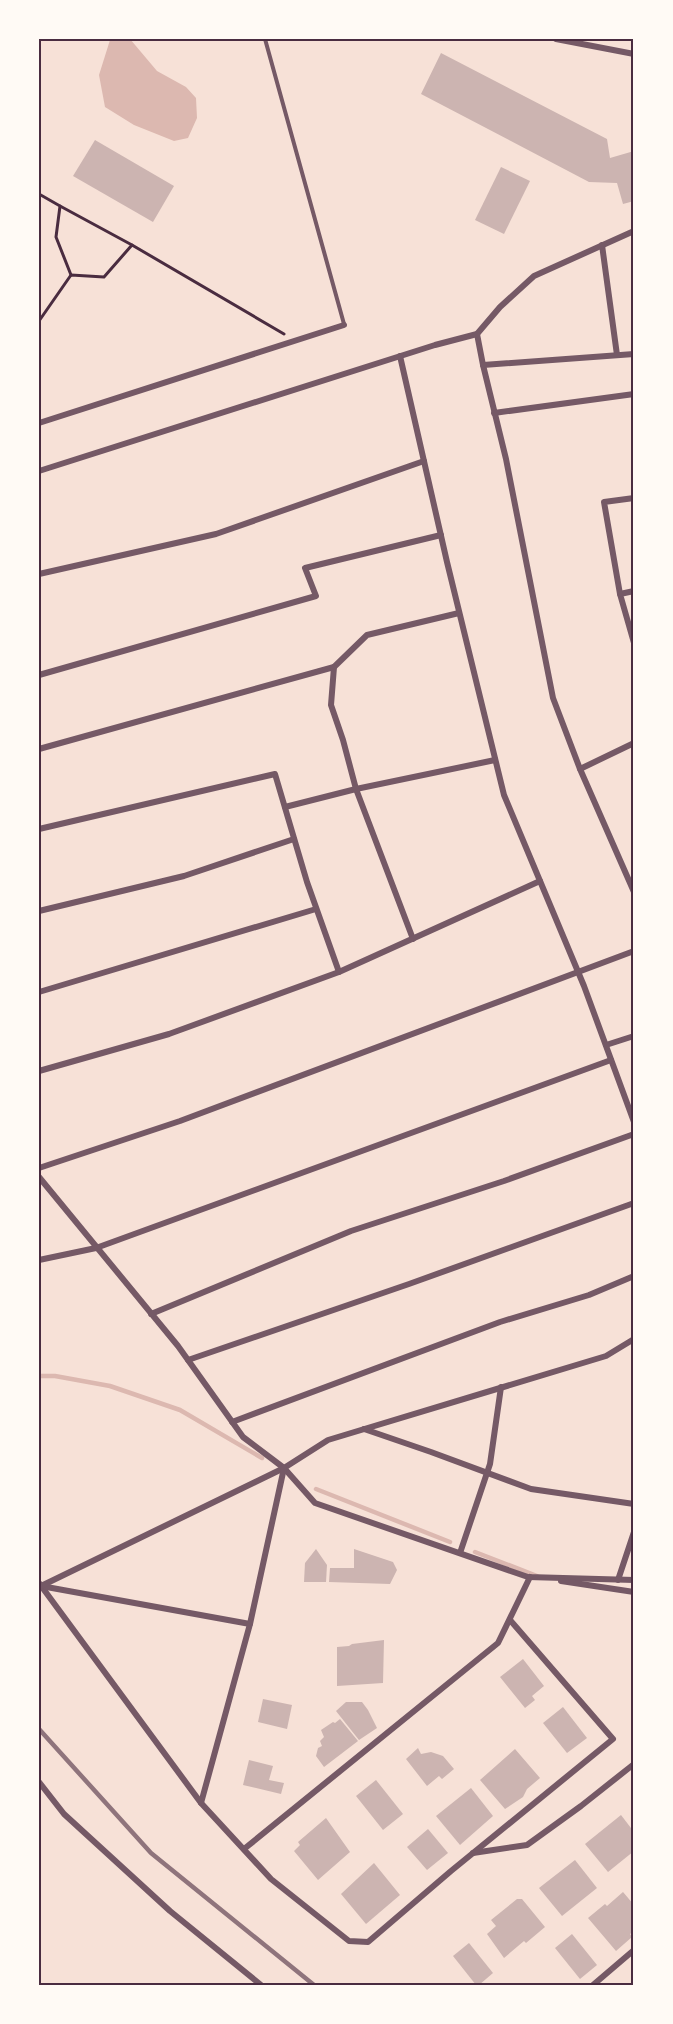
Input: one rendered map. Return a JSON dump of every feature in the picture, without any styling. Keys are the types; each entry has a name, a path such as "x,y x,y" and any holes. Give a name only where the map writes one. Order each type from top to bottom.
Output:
{"street":[{"path":"556,39 634,54"},
{"path":"39,471 400,356 477,334 500,306 534,276 634,231"},
{"path":"603,245 617,355"},
{"path":"39,423 344,325"},
{"path":"477,334 506,459 553,698 580,769 634,892"},
{"path":"483,365 634,354"},
{"path":"400,356 459,614 504,795 578,971 634,1122"},
{"path":"494,413 634,394"},
{"path":"39,574 216,534 424,461"},
{"path":"634,498 604,502 620,594 634,643"},
{"path":"39,675 316,596 305,568 441,535"},
{"path":"620,594 634,591"},
{"path":"39,749 334,667 367,635 459,614"},
{"path":"334,667 330,705 343,740 356,789 413,939"},
{"path":"580,769 634,743"},
{"path":"285,807 356,789 495,760"},
{"path":"39,829 275,774 316,909 339,972"},
{"path":"39,911 184,876 294,839"},
{"path":"39,1071 169,1034 339,972 540,882"},
{"path":"39,992 316,909"},
{"path":"39,1168 180,1121 634,951"},
{"path":"606,1045 634,1036"},
{"path":"39,1260 96,1248 611,1060"},
{"path":"151,1314 351,1231 504,1181 634,1134"},
{"path":"39,1177 188,1360 243,1437 284,1468 315,1503 528,1577 634,1592"},
{"path":"188,1360 634,1203"},
{"path":"232,1422 500,1322 589,1295 634,1276"},
{"path":"39,1585 284,1468 328,1440 606,1356 634,1339"},
{"path":"460,1553 490,1464 501,1387"},
{"path":"363,1429 531,1489 634,1504"},
{"path":"201,1803 250,1624 284,1468"},
{"path":"618,1580 634,1532"},
{"path":"528,1577 634,1580"},
{"path":"244,1849 498,1643 528,1577"},
{"path":"39,1585 250,1624"},
{"path":"39,1585 201,1803 272,1879 349,1941 368,1942 613,1739 510,1620"},
{"path":"473,1853 526,1845 581,1806 634,1764"},
{"path":"39,1782 64,1814 170,1911 261,1985"},
{"path":"593,1985 634,1950"}],"lane":[{"path":"265,39 344,325"}],"path":[{"path":"39,194 295,340"},
{"path":"60,206 56,237 71,275"},
{"path":"71,275 104,277 132,245"},
{"path":"39,321 71,275"}],"shaded area":[{"path":"130,39 157,71 186,87 196,98 197,118 188,138 174,141 134,125 105,107 99,75 110,40"}],"building":[{"path":"441,53 607,139 610,158 634,151 634,201 623,204 617,183 589,182 421,94"},
{"path":"95,140 174,186 153,222 73,176"},
{"path":"501,167 530,181 504,234 475,220"},
{"path":"316,1549 327,1565 326,1582 304,1582 305,1563"},
{"path":"354,1549 393,1562 397,1570 390,1584 329,1582 330,1568 354,1568"},
{"path":"384,1640 383,1683 337,1686 337,1647"},
{"path":"523,1659 544,1686 532,1696 535,1700 525,1708 500,1677"},
{"path":"263,1699 292,1705 287,1729 258,1722"},
{"path":"346,1702 362,1702 377,1728 359,1740 336,1711"},
{"path":"563,1707 587,1738 567,1753 543,1723"},
{"path":"340,1719 358,1741 324,1767 316,1756 318,1748 322,1746 320,1741 324,1737 321,1730"},
{"path":"418,1748 421,1754 431,1752 443,1756 454,1769 442,1779 439,1776 427,1786 406,1759"},
{"path":"515,1749 540,1778 527,1789 523,1797 505,1809 480,1780"},
{"path":"249,1760 273,1766 269,1780 284,1783 281,1794 243,1785"},
{"path":"376,1780 403,1814 383,1830 356,1796"},
{"path":"471,1788 493,1816 460,1845 436,1816"},
{"path":"621,1815 634,1832 634,1851 608,1872 585,1844"},
{"path":"326,1818 350,1852 318,1880 294,1851 300,1845 298,1842"},
{"path":"428,1829 448,1853 427,1870 407,1847"},
{"path":"575,1860 597,1888 562,1916 539,1888"},
{"path":"374,1863 400,1895 366,1924 341,1894"},
{"path":"623,1892 634,1905 634,1931 630,1934 632,1937 616,1951 588,1918"},
{"path":"517,1899 522,1899 545,1927 504,1958 487,1934 496,1926 491,1920"},
{"path":"572,1934 597,1965 580,1979 555,1948"},
{"path":"469,1943 493,1973 479,1985 476,1985 453,1956"}],"waterway":[{"path":"39,1376 55,1376 110,1386 180,1410 262,1458"},
{"path":"316,1489 450,1542"},
{"path":"475,1552 537,1576"}],"railway":[{"path":"39,1729 151,1853 314,1985"}]}
